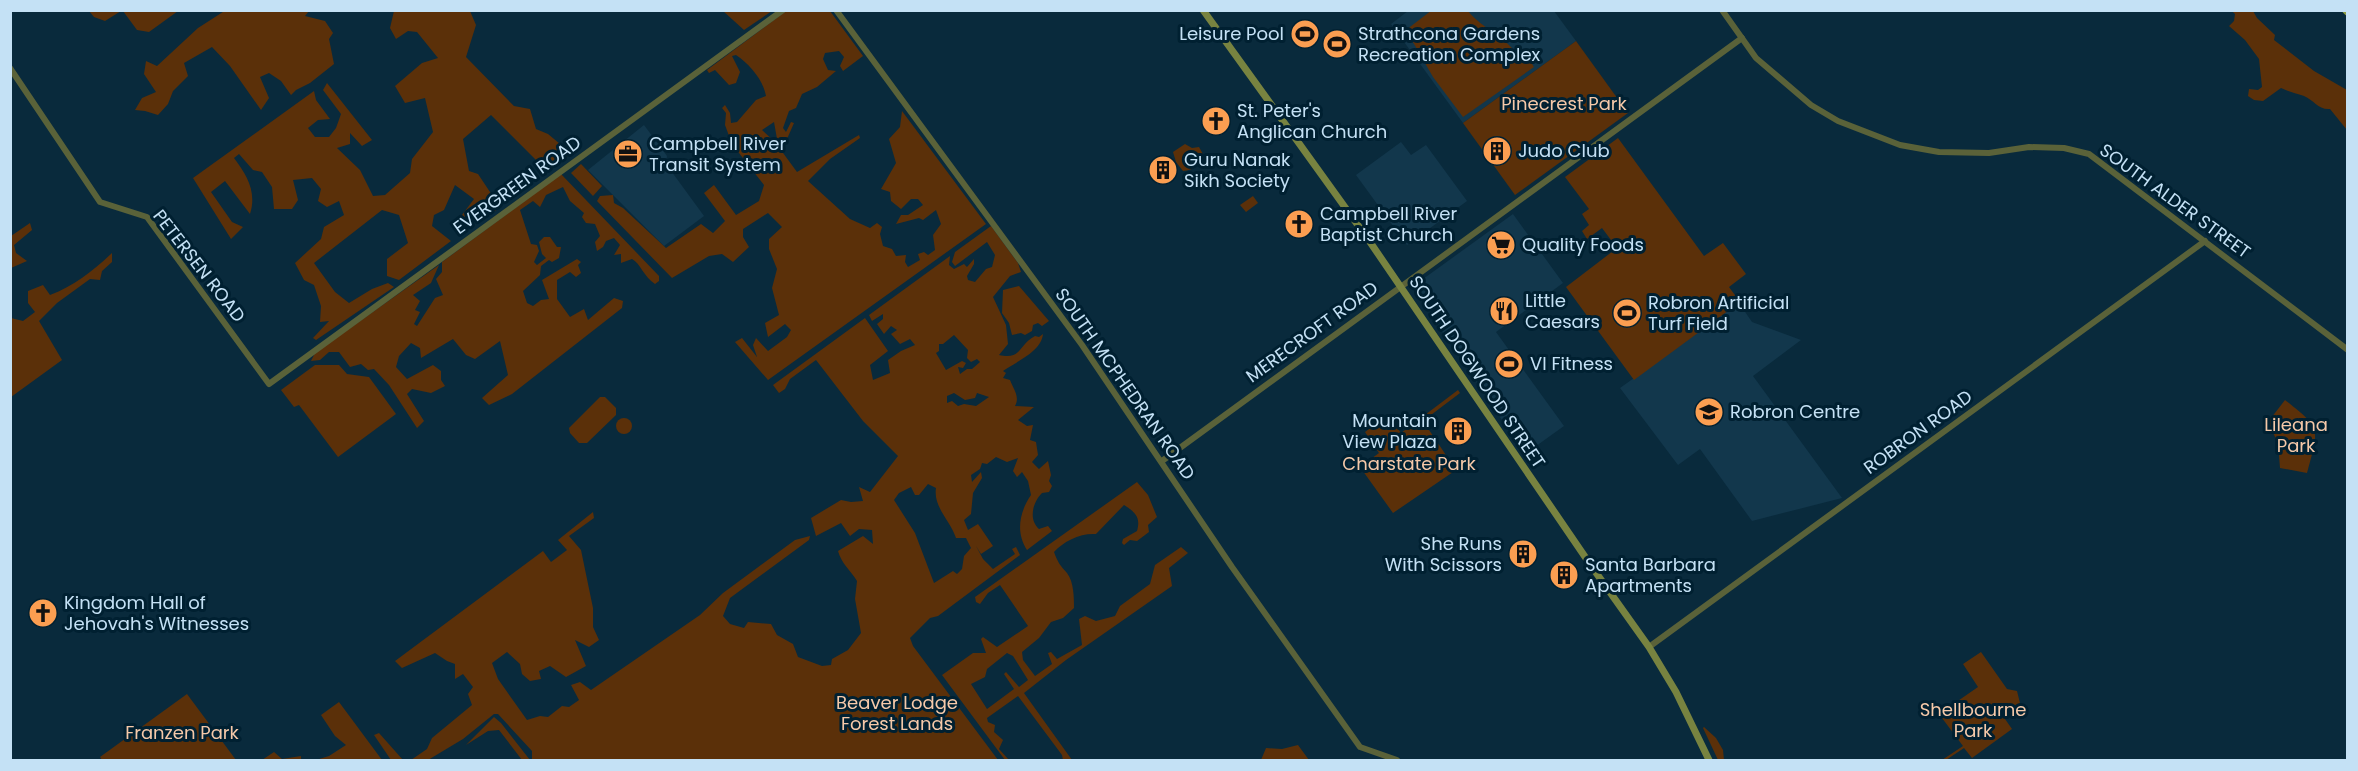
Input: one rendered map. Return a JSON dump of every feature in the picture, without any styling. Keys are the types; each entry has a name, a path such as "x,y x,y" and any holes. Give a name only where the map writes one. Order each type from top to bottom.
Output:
{"main road":[{"name":"SOUTH DOGWOOD STREET","path":"1203,10 1401,286 1576,544 1649,647 1676,692 1709,760"}],"street":[{"name":"EVERGREEN ROAD","path":"269,384 783,10"},
{"name":"SOUTH MCPHEDRAN ROAD","path":"836,10 1082,345 1162,460 1232,567 1360,747 1397,760"},
{"name":"SOUTH ALDER STREET","path":"1722,10 1756,58 1811,105 1838,121 1900,145 1939,152 1989,153 2029,147 2064,148 2089,154 2348,350"},
{"name":"MERECROFT ROAD","path":"1162,460 1742,38"},
{"name":"PETERSEN ROAD","path":"10,68 100,202 147,217 269,384"},
{"name":"ROBRON ROAD","path":"1649,647 2205,241"}],"shaded area":[{"path":"1408,11 1554,11 1576,41 1463,123 1391,24"},
{"path":"644,125 667,156 666,164 704,216 664,246 588,170"},
{"path":"1401,142 1411,155 1426,145 1467,201 1407,245 1356,175"},
{"path":"1513,214 1563,283 1496,332 1564,426 1525,454 1412,287"},
{"name":"Robron Centre","path":"1739,303 1752,322 1801,340 1753,376 1842,498 1752,521 1700,449 1678,465 1620,388"}],"green space":[{"path":"226,10 309,11 305,16 325,21 333,33 329,39 334,64 291,95 281,81 269,73 260,77 269,98 261,110 230,66 212,47 184,63 188,76 173,91 168,104 158,115 135,110 142,98 156,92 144,74 146,61 157,66 198,28"},
{"path":"1432,10 1468,11 1517,54 1523,50 1534,67 1463,117 1433,77 1406,30"},
{"path":"89,11 121,11 105,21 94,17"},
{"path":"123,11 178,11 149,32 137,30"},
{"path":"394,11 470,11 476,25 466,57 514,106 530,109 536,129 548,134 571,153 548,172 491,115 463,139 469,171 478,174 500,207 483,220 467,221 462,215 474,199 455,185 444,210 434,215 432,226 451,241 399,280 387,276 387,259 408,243 399,215 382,210 314,263 335,292 349,303 372,289 388,283 394,287 316,340 313,338 329,321 320,322 321,306 314,285 304,280 295,263 321,239 324,227 344,215 339,201 327,207 318,201 321,189 312,178 293,180 298,200 292,209 274,209 272,187 262,172 253,170 239,154 234,158 250,184 252,206 250,214 225,181 211,192 232,222 243,227 231,239 193,178 314,91 316,100 330,119 318,120 308,128 315,137 329,137 336,128 341,114 323,90 327,83 372,140 362,146 350,133 350,144 337,148 360,170 373,196 385,195 410,173 412,159 433,132 425,98 405,103 395,86 422,63 438,58 417,32 408,31 396,39 390,28"},
{"path":"723,11 772,11 744,30"},
{"path":"786,11 830,11 863,56 843,71 840,66 844,57 839,51 825,53 823,59 828,70 836,71 817,87 802,94 796,108 789,111 783,128 786,132 791,122 794,123 787,139 777,139 774,122 762,130 775,142 797,172 859,135 860,138 830,159 808,181 850,219 870,228 877,223 882,227 880,234 883,246 892,249 896,256 906,255 905,262 908,267 920,260 918,254 924,252 928,255 935,250 933,235 941,224 936,210 923,220 919,218 896,224 901,215 908,215 923,205 918,199 911,199 901,209 891,201 890,192 881,189 896,163 889,139 900,127 902,111 986,224 768,380 735,342 742,338 757,357 753,345 756,338 768,351 787,337 791,330 785,324 768,337 765,323 779,315 772,288 777,269 769,249 769,239 782,227 768,213 743,229 743,237 749,247 733,262 722,254 709,256 672,278 597,201 600,196 613,195 614,203 623,208 666,248 701,224 713,233 725,221 704,193 714,185 736,215 759,201 764,185 732,144 725,125 726,113 722,108 725,105 730,113 731,123 737,122 756,100 766,96 762,84 755,72 736,55 732,56 740,72 736,83 729,85 715,70 709,73 707,70"},
{"path":"2232,11 2253,11 2275,35 2274,40 2314,71 2347,90 2347,130 2330,109 2322,108 2304,96 2281,88 2263,101 2254,100 2248,96 2249,89 2258,90 2262,87 2259,59 2245,40 2229,26 2234,21 2235,14"},
{"name":"Pinecrest Park","path":"1576,41 1628,113 1515,195 1463,123"},
{"path":"1618,138 1704,256 1723,243 1746,274 1729,287 1740,302 1634,380 1566,287 1617,248 1602,228 1587,239 1582,231 1589,225 1582,214 1589,209 1565,177"},
{"path":"1185,144 1192,148 1199,147 1204,156 1196,166 1183,171 1176,162 1173,152"},
{"path":"581,164 602,186 593,196 571,173"},
{"path":"561,174 659,276 659,281 655,284 651,281 632,259 621,263 621,254 614,255 620,245 614,238 606,241 597,251 595,242 600,236 595,224 586,223 582,217 584,213 570,201 563,187 546,195 540,207 533,201 520,210 531,244 537,245 539,251 534,262 537,265 546,258 542,254 539,242 544,237 550,237 557,247 561,247 559,258 552,262 549,260 541,266 540,275 523,291 527,303 533,306 541,300 549,299 542,280 577,259 581,262 578,265 581,273 576,277 570,272 557,280 557,299 570,317 584,309 588,320 614,298 623,301 622,308 512,394 489,405 482,398 508,375 500,341 475,359 466,355 453,339 421,358 420,348 411,343 399,356 396,367 407,379 433,365 441,371 441,380 445,386 431,393 412,389 407,394 424,421 417,428 389,385 374,369 368,370 361,364 350,367 339,352 329,352 320,360 311,361 315,353 439,265 431,283 413,295 420,301 415,310 420,312 414,324 417,326 435,298 443,295 436,279 442,272 442,262"},
{"path":"1253,196 1258,203 1246,212 1240,205"},
{"path":"30,223 32,230 14,245 16,253 27,261 11,268 11,236"},
{"name":"Beaver Lodge Forest Lands","path":"991,226 1018,263 1021,272 1010,276 993,297 1006,325 1008,344 999,355 1016,354 1035,336 1039,337 1043,334 1033,351 1003,371 1006,373 1003,378 1010,380 1015,390 1017,400 1015,406 1034,407 1018,420 1027,426 1033,425 1030,440 1036,442 1038,455 1032,462 1039,469 1048,461 1051,475 1049,481 1052,486 1049,492 1042,493 1039,497 1034,506 1033,516 1039,529 1048,526 1052,531 1027,550 1021,536 1020,522 1031,495 1028,481 1022,472 1017,477 1013,471 1018,458 1007,462 996,457 987,464 982,463 980,469 971,475 972,482 981,472 982,478 973,493 971,514 964,520 968,530 978,524 993,546 981,554 976,546 983,559 993,569 1015,554 1012,549 1016,547 1020,555 938,616 930,618 910,638 913,646 998,760 532,760 532,751 498,714 494,714 463,739 428,760 411,760 427,749 432,738 472,705 468,694 473,687 463,674 455,679 455,664 435,653 402,668 395,661 543,551 551,562 567,550 558,540 593,512 594,518 569,536 581,550 593,608 593,627 599,640 589,647 575,640 586,666 566,677 550,666 539,671 541,679 530,681 522,674 520,664 507,652 492,663 498,679 527,720 540,716 548,717 562,706 569,707 579,700 571,685 580,682 591,690 700,615 723,593 795,540 810,536 809,540 730,598 723,616 730,624 744,628 748,622 771,624 777,635 793,644 798,657 822,666 831,665 832,659 848,650 861,633 855,599 857,581 838,551 863,536 873,544 872,530 859,529 850,536 841,523 816,536 811,518 841,500 863,501 859,487 870,492 898,456 863,421 816,360 790,379 785,389 779,393 773,385 865,318 888,351 870,365 873,380 890,373 888,360 915,345 910,339 900,344 891,334 897,330 891,326 884,334 877,324 883,319 883,314 872,321 869,315 950,256 949,265 954,269 964,264 967,267 974,259 974,264 967,276 968,280 975,282 986,269 992,267 995,255 987,242 955,266 952,262 955,252","holes":["954,335 968,350 967,358 971,362 977,359 980,362 972,369 967,369 960,374 958,367 963,368 966,363 962,361 946,370 936,353 939,351 939,344 943,344","954,393 965,400 975,398 977,393 989,397 976,406 964,404 958,406 952,401 947,403 947,396","928,484 936,488 939,507 956,538 966,538 971,548 964,556 962,569 957,574 953,571 934,583 915,533 894,500 899,493 911,487 915,495 919,495"]},
{"path":"112,253 112,262 102,271 100,280 90,279 57,303 39,321 62,360 11,397 11,318 23,321 35,312 28,303 28,291 43,285 50,295 59,291 83,277"},
{"path":"1019,286 1049,321 1042,326 1038,323 1033,325 1032,331 1025,335 1021,333 1012,335 1009,323 1002,313 1003,290"},
{"path":"315,365 339,365 347,374 369,377 396,414 338,457 299,405 294,407 281,390"},
{"name":"Charstate Park","path":"1458,390 1460,393 1423,421 1456,470 1393,513 1360,467 1379,453 1365,432 1388,415 1401,433"},
{"path":"600,397 605,397 616,408 616,415 587,443 579,443 570,433 569,428"},
{"name":"Lileana Park","path":"2285,400 2306,417 2314,430 2314,447 2307,473 2280,468 2278,443 2268,422"},
{"path":"624,418 632,426 624,434 616,426"},
{"path":"1137,482 1148,495 1157,517 1148,525 1149,532 1137,541 1130,540 1124,545 1122,543 1123,539 1137,531 1138,526 1136,515 1124,505 1096,534 1073,538 1054,552 1071,581 1074,608 1063,618 1051,622 1039,638 1022,652 1023,660 1035,676 1052,664 1048,653 1051,652 1057,659 1082,645 1079,619 1085,616 1096,621 1115,616 1120,606 1150,584 1155,565 1181,547 1188,553 1169,568 1172,586 1066,660 1024,693 1072,760 1063,760 1062,755 1018,696 987,718 988,722 995,725 994,732 1003,740 999,749 1009,760 1005,760 942,675 973,653 986,653 981,639 983,637 997,647 1028,626 1000,585 988,593 980,604 976,602 975,597","holes":["1007,653 1013,656 1028,680 1019,687 1006,672 1004,674 1014,689 987,709 971,684 985,677 987,669"]},
{"name":"Shellbourne Park","path":"1981,652 2007,689 2017,691 2020,703 2004,715 2012,729 1972,758 1964,748 1946,760 1942,760 1963,746 1939,714 1978,687 1963,664"},
{"name":"Franzen Park","path":"187,694 236,760 102,760 100,757"},
{"path":"339,702 382,760 316,760 329,756 346,745 335,736 321,715"},
{"path":"494,717 530,760 522,760 499,730 488,731 466,745"},
{"path":"1704,727 1716,738 1723,750 1724,760 1718,760"},
{"path":"379,733 403,760 391,760 374,735"},
{"path":"1298,745 1309,760 1261,760 1266,748 1282,749"},
{"path":"274,752 282,759 301,756 301,760 262,760"}],"place":[{"name":"Leisure Pool","path":"1305,34"},
{"name":"Strathcona Gardens Recreation Complex","path":"1337,44"},
{"name":"St. Peter's Anglican Church","path":"1216,121"},
{"name":"Judo Club","path":"1497,151"},
{"name":"Campbell River Transit System","path":"628,154"},
{"name":"Guru Nanak Sikh Society","path":"1163,170"},
{"name":"Campbell River Baptist Church","path":"1299,224"},
{"name":"Quality Foods","path":"1501,245"},
{"name":"Little Caesars","path":"1504,311"},
{"name":"Robron Artificial Turf Field","path":"1627,313"},
{"name":"VI Fitness","path":"1509,364"},
{"name":"Robron Centre","path":"1709,412"},
{"name":"Mountain View Plaza","path":"1458,431"},
{"name":"She Runs With Scissors","path":"1523,554"},
{"name":"Santa Barbara Apartments","path":"1564,575"},
{"name":"Kingdom Hall of Jehovah's Witnesses","path":"43,613"}]}
